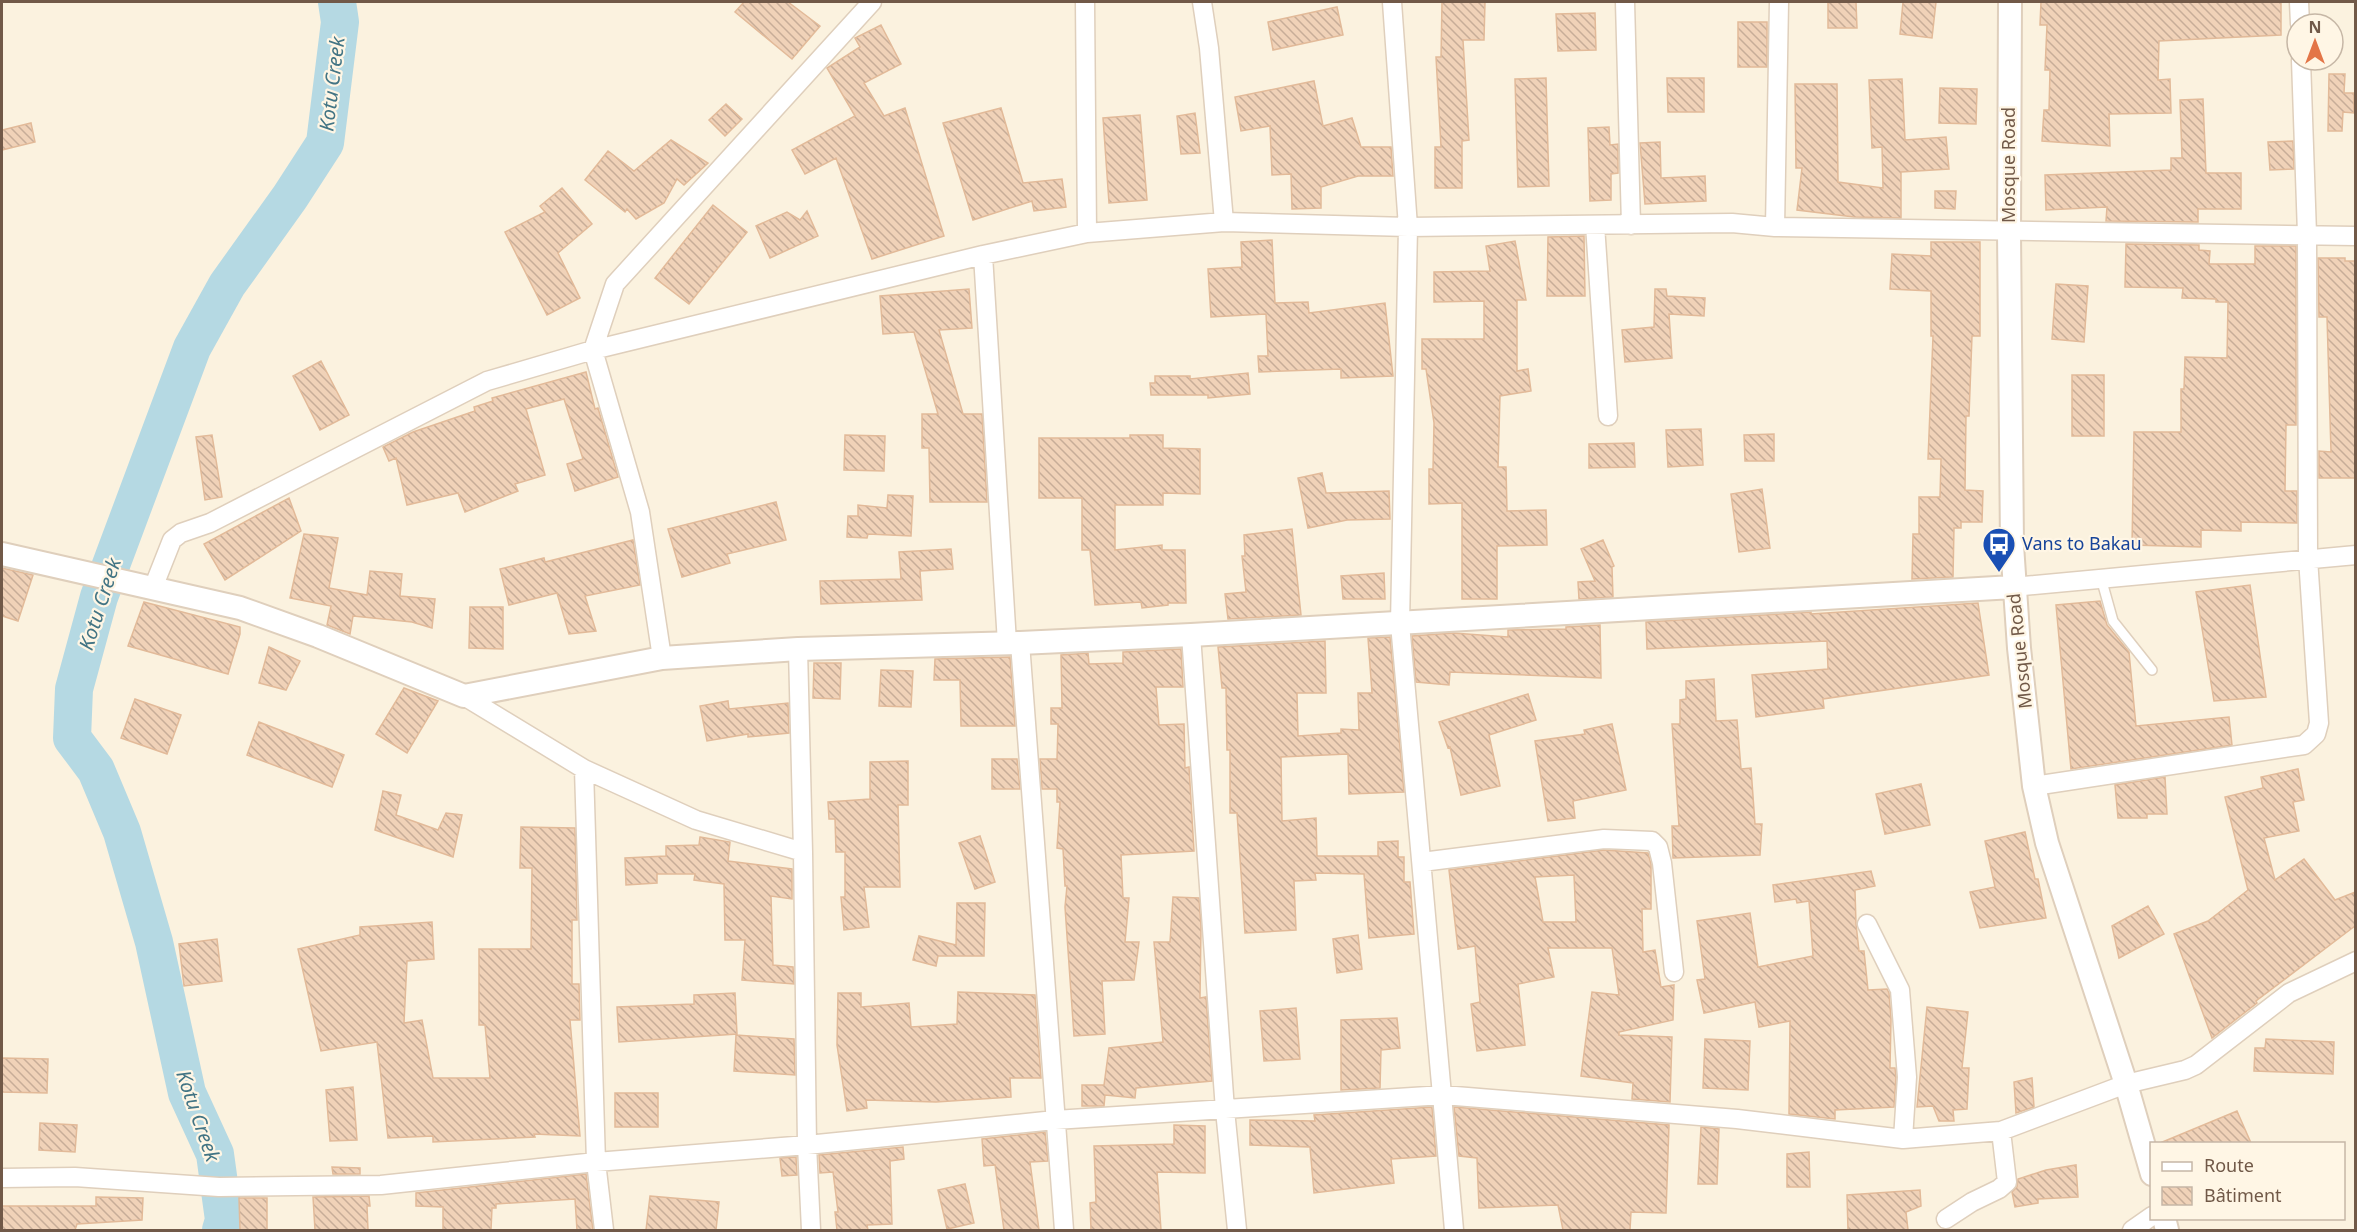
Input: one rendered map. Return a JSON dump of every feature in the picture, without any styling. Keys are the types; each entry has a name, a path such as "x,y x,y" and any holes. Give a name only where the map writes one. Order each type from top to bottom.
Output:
{"street":[{"path":"662,658 640,513 593,350 615,284 872,2"},
{"path":"1085,2 1087,233"},
{"path":"1202,2 1209,48 1224,222"},
{"path":"1392,2 1408,228 1400,624 1454,1230"},
{"path":"1625,2 1631,225"},
{"path":"1775,227 1779,2"},
{"name":"Mosque Road","path":"2010,2 2009,232 2013,586 2034,786 2047,843 2126,1084 2150,1170"},
{"path":"2034,786 2304,745 2316,734 2319,723 2307,558 2307,234 2301,72"},
{"path":"153,588 172,540 181,533 210,523 487,381 593,350 983,255 1087,233 1224,222 1408,228 1732,223 1775,227 2009,232 2355,236"},
{"path":"1595,225 1608,416"},
{"path":"983,255 1064,1230"},
{"path":"2,554 240,608 318,636 464,696 584,769 696,820 803,852"},
{"path":"464,696 662,658 798,649 1014,643 1400,624 2013,586 2355,555"},
{"path":"1191,635 1225,1110 1237,1230"},
{"path":"798,649 807,1145 811,1230"},
{"path":"584,769 596,1162 604,1230"},
{"path":"1422,862 1604,839 1652,841 1658,847 1662,863 1674,972"},
{"path":"1867,924 1900,990 1907,1077 1904,1139"},
{"path":"2,1178 75,1177 219,1187 381,1185 596,1162 807,1145 1055,1120 1443,1095 1737,1119 1904,1139 2001,1131 2126,1084 2185,1070 2196,1065 2289,993 2355,961"},
{"path":"1946,1219 1972,1202 1999,1189 2007,1182 2001,1131"},
{"path":"2132,1230 2150,1217"}],"lane":[{"path":"2101,578 2113,621 2152,670"}],"building":[{"path":"744,2 788,2 820,26 792,59 735,12"},
{"path":"1442,2 1485,2 1484,40 1463,40 1469,140 1462,141 1462,188 1435,188 1435,147 1441,147 1436,57 1441,57"},
{"path":"1828,2 1856,2 1857,28 1828,28"},
{"path":"1903,2 1936,2 1932,38 1900,34"},
{"path":"2041,2 2281,2 2281,35 2159,41 2158,80 2170,79 2171,113 2109,114 2110,146 2042,141 2044,110 2049,110 2050,70 2045,70 2047,25 2040,25"},
{"path":"1337,7 1343,35 1273,50 1268,22"},
{"path":"1595,13 1596,50 1558,51 1556,14"},
{"path":"1738,22 1767,22 1767,67 1738,67"},
{"path":"881,25 901,64 864,83 884,116 905,108 944,236 872,259 836,158 805,174 792,150 855,116 827,68 860,47 855,38"},
{"path":"2329,74 2345,74 2344,93 2354,93 2354,113 2343,112 2342,131 2328,131"},
{"path":"1546,78 1549,186 1518,187 1515,79"},
{"path":"1667,78 1704,78 1704,112 1668,112"},
{"path":"1902,79 1905,140 1946,137 1949,169 1901,172 1901,218 1854,217 1797,210 1802,168 1796,168 1795,84 1837,84 1838,182 1883,188 1882,147 1872,148 1869,80"},
{"path":"1314,81 1323,126 1352,118 1361,147 1391,147 1393,176 1358,176 1321,187 1321,208 1292,209 1291,174 1272,175 1270,126 1241,131 1235,97"},
{"path":"1940,88 1977,89 1976,124 1939,123"},
{"path":"2203,99 2206,173 2241,173 2241,209 2198,209 2198,222 2106,221 2107,207 2046,210 2045,175 2171,170 2171,158 2182,158 2180,100"},
{"path":"726,104 742,119 725,136 709,120"},
{"path":"1001,108 1023,183 1062,179 1066,207 1034,211 1032,201 973,220 943,123"},
{"path":"1195,113 1200,153 1181,154 1177,116"},
{"path":"1140,115 1147,200 1109,203 1103,118"},
{"path":"31,123 35,142 2,150 2,130"},
{"path":"1609,127 1610,145 1618,144 1618,173 1611,174 1611,200 1590,201 1588,128"},
{"path":"671,140 708,163 684,185 677,179 664,203 636,219 627,209 625,212 585,180 608,151 634,171"},
{"path":"2293,141 2294,169 2270,170 2268,142"},
{"path":"1660,142 1661,178 1705,176 1706,201 1645,204 1640,143"},
{"path":"562,188 592,224 558,253 580,298 547,315 505,232 545,212 540,206"},
{"path":"1935,191 1956,191 1955,209 1935,208"},
{"path":"713,205 747,232 689,304 655,278"},
{"path":"807,211 818,236 770,258 756,226 787,212 800,220"},
{"path":"1584,236 1585,296 1547,296 1548,237"},
{"path":"1272,240 1275,303 1308,302 1309,313 1385,303 1393,376 1341,378 1341,369 1259,372 1258,356 1268,356 1266,314 1211,317 1208,269 1242,267 1241,242"},
{"path":"1515,241 1526,300 1517,300 1517,371 1528,369 1531,391 1500,396 1498,467 1506,467 1507,511 1546,510 1547,545 1497,546 1497,599 1462,599 1462,503 1429,504 1429,469 1433,469 1434,423 1426,369 1422,369 1422,339 1484,339 1484,301 1434,302 1434,272 1490,271 1486,246"},
{"path":"1931,242 1980,242 1980,336 1972,336 1969,416 1966,416 1965,490 1983,491 1982,522 1961,522 1961,528 1954,528 1953,577 1912,579 1913,534 1919,534 1919,497 1940,497 1941,459 1928,459 1933,336 1931,336 1931,291 1890,289 1892,254 1931,256"},
{"path":"2126,244 2199,245 2199,250 2210,251 2209,264 2255,264 2255,246 2296,246 2296,425 2286,425 2285,491 2297,491 2297,523 2241,522 2241,531 2201,530 2201,547 2132,545 2134,432 2181,432 2181,389 2184,389 2185,357 2227,358 2228,302 2216,302 2216,299 2182,298 2183,288 2125,287"},
{"path":"2318,258 2345,258 2345,261 2355,261 2355,478 2319,478 2319,451 2331,452 2327,317 2319,317"},
{"path":"2056,284 2088,286 2084,342 2052,339"},
{"path":"969,289 972,328 939,330 963,414 982,414 987,502 930,502 929,448 922,448 922,414 938,414 914,332 883,334 880,296"},
{"path":"1655,289 1666,289 1667,296 1705,298 1704,316 1669,314 1672,358 1625,362 1622,330 1654,327"},
{"path":"321,361 349,415 320,430 293,376"},
{"path":"586,372 595,409 598,408 618,477 575,491 567,464 583,459 564,399 526,409 545,475 515,484 518,491 465,512 458,493 407,505 396,458 389,461 383,447 413,432 475,411 474,407 493,401 492,398"},
{"path":"1248,373 1250,394 1208,398 1208,395 1151,395 1150,383 1155,383 1155,376 1190,376 1190,379"},
{"path":"2072,375 2104,375 2104,436 2072,436"},
{"path":"1701,429 1703,465 1668,467 1666,430"},
{"path":"1774,434 1774,461 1745,461 1744,435"},
{"path":"212,435 222,497 205,500 196,437"},
{"path":"845,435 885,436 884,471 844,470"},
{"path":"1130,435 1163,435 1163,448 1200,449 1200,494 1163,493 1163,505 1115,505 1115,550 1162,545 1162,550 1185,550 1186,603 1168,603 1168,605 1142,608 1141,602 1095,605 1090,550 1082,550 1082,498 1039,498 1039,438 1130,438"},
{"path":"1634,443 1635,467 1589,468 1589,444"},
{"path":"1322,473 1326,493 1389,491 1390,519 1347,520 1308,528 1298,478"},
{"path":"1762,489 1770,548 1739,552 1731,494"},
{"path":"888,495 913,496 911,536 868,534 867,538 847,537 848,516 858,516 858,505 887,508"},
{"path":"289,498 301,531 225,580 204,544"},
{"path":"776,502 786,540 727,554 730,563 682,577 668,529"},
{"path":"1292,529 1301,615 1228,619 1225,594 1246,592 1242,556 1245,556 1244,535"},
{"path":"304,534 338,538 329,588 367,595 370,571 402,574 400,596 435,599 432,628 412,622 353,616 350,634 327,625 331,606 290,598"},
{"path":"633,540 640,585 585,596 596,631 569,634 557,593 509,605 500,569 544,558 545,562"},
{"path":"1603,540 1614,566 1612,567 1613,597 1579,599 1578,582 1595,581 1581,549"},
{"path":"951,549 953,569 920,571 922,600 821,604 820,581 901,579 899,552"},
{"path":"2,568 33,575 18,621 2,616"},
{"path":"1384,573 1385,599 1343,599 1341,576"},
{"path":"2250,585 2266,697 2214,701 2196,592"},
{"path":"2100,601 2107,625 2129,652 2136,726 2229,717 2232,745 2071,769 2056,605"},
{"path":"144,602 240,627 228,674 128,646"},
{"path":"1978,603 1989,675 1823,699 1824,708 1756,717 1752,675 1828,669 1827,641 1647,649 1646,622"},
{"path":"470,607 503,607 503,649 469,648"},
{"path":"1600,625 1601,678 1450,672 1449,685 1416,682 1412,636 1453,633 1508,637 1508,630 1566,629 1566,627"},
{"path":"1390,637 1404,792 1349,794 1348,754 1281,757 1282,821 1316,818 1317,856 1378,856 1378,842 1398,841 1398,857 1404,857 1404,882 1410,882 1414,934 1369,938 1364,874 1315,873 1316,880 1294,881 1296,930 1245,933 1237,813 1230,813 1230,750 1227,750 1226,688 1222,688 1218,647 1325,641 1326,693 1297,693 1298,736 1341,733 1341,729 1359,730 1358,693 1372,693 1368,638"},
{"path":"269,647 300,661 286,690 259,683"},
{"path":"1181,649 1183,687 1156,687 1159,725 1184,724 1185,768 1189,767 1194,851 1121,855 1123,898 1129,898 1125,942 1139,942 1134,980 1102,981 1105,1034 1074,1036 1065,907 1067,886 1065,886 1063,849 1057,848 1060,802 1057,802 1057,789 1042,789 1040,759 1057,759 1058,724 1051,724 1051,708 1062,708 1061,655 1088,653 1089,664 1123,663 1123,652"},
{"path":"1010,657 1015,726 961,726 960,680 934,680 935,659"},
{"path":"814,663 841,663 840,699 813,698"},
{"path":"881,670 913,671 911,707 879,706"},
{"path":"1714,679 1716,721 1737,720 1741,769 1751,768 1755,824 1762,824 1760,855 1673,858 1672,826 1679,826 1672,724 1680,724 1680,700 1686,699 1686,681"},
{"path":"404,688 438,701 407,753 376,734"},
{"path":"1528,694 1536,720 1489,735 1500,786 1461,795 1450,747 1448,748 1439,722"},
{"path":"135,699 181,715 167,754 121,738"},
{"path":"728,701 729,709 788,703 789,733 748,737 748,734 707,741 700,706"},
{"path":"259,722 344,755 332,787 247,755"},
{"path":"1612,724 1626,790 1573,801 1575,818 1548,821 1535,741 1585,734 1584,730"},
{"path":"992,759 1017,759 1020,789 992,789"},
{"path":"908,761 908,805 898,805 900,887 864,887 869,927 844,930 841,897 845,897 845,852 836,852 835,819 829,819 828,802 870,799 870,762"},
{"path":"2298,769 2304,800 2293,802 2299,831 2264,838 2275,880 2304,859 2335,900 2355,892 2355,926 2256,1001 2257,1003 2212,1038 2174,934 2208,921 2248,890 2225,797 2263,788 2261,777"},
{"path":"2165,777 2167,814 2147,814 2147,818 2118,818 2115,785"},
{"path":"1921,784 1930,825 1885,834 1876,794"},
{"path":"383,791 401,795 396,815 438,830 446,813 462,815 453,857 375,830"},
{"path":"521,827 575,828 577,920 572,920 572,984 579,984 580,1020 570,1020 580,1136 534,1134 535,1137 433,1142 433,1136 388,1138 377,1042 321,1051 298,949 360,935 360,927 432,922 434,959 407,961 404,1023 422,1020 433,1078 490,1078 485,1025 479,1025 479,949 531,949 532,868 520,868"},
{"path":"2025,832 2046,918 1980,928 1970,892 1995,887 1985,841"},
{"path":"980,836 995,882 975,889 959,843"},
{"path":"700,837 730,842 728,861 792,869 792,899 771,896 773,965 793,967 794,984 742,980 745,940 725,940 724,884 694,880 695,874 657,874 657,883 626,885 625,858 666,856 666,846 699,845"},
{"path":"1604,850 1648,853 1651,864 1651,909 1642,909 1643,952 1655,950 1661,987 1674,985 1673,1020 1619,1032 1619,1035 1672,1037 1670,1102 1632,1099 1633,1083 1581,1076 1592,992 1619,995 1612,948 1548,948 1554,977 1518,984 1525,1045 1477,1051 1471,1004 1480,1002 1475,946 1458,949 1449,870","holes":["1574,875 1576,922 1543,922 1535,877"]},
{"path":"1871,871 1875,886 1855,890 1856,924 1859,951 1864,951 1868,990 1887,989 1889,993 1890,1068 1895,1068 1896,1077 1894,1107 1835,1110 1835,1119 1789,1114 1790,1021 1759,1027 1755,1002 1704,1013 1697,980 1705,979 1697,921 1750,913 1758,967 1813,956 1809,901 1797,903 1796,899 1775,902 1773,885"},
{"path":"1173,897 1199,898 1200,998 1206,997 1212,1081 1136,1088 1135,1098 1105,1095 1104,1106 1082,1106 1082,1085 1104,1085 1109,1048 1163,1042 1154,942 1170,942"},
{"path":"957,903 985,903 984,956 938,956 936,966 913,960 919,936 956,945"},
{"path":"2148,906 2164,934 2119,958 2112,926"},
{"path":"1358,935 1362,969 1337,973 1333,939"},
{"path":"217,939 222,981 184,986 179,944"},
{"path":"958,992 1035,995 1041,1078 1010,1078 1011,1097 936,1102 866,1100 867,1108 847,1111 837,1045 838,993 861,993 861,1007 909,1003 911,1027 957,1024"},
{"path":"735,993 737,1034 619,1042 617,1007 694,1004 694,995"},
{"path":"1927,1007 1968,1012 1962,1068 1969,1068 1967,1109 1953,1110 1954,1121 1939,1121 1933,1106 1917,1107"},
{"path":"1296,1008 1300,1059 1264,1061 1260,1011"},
{"path":"1397,1018 1400,1048 1381,1050 1380,1088 1341,1090 1341,1020"},
{"path":"736,1035 794,1039 795,1075 734,1071"},
{"path":"1705,1039 1750,1041 1748,1090 1703,1088"},
{"path":"2266,1039 2334,1042 2333,1074 2254,1071 2255,1048 2265,1048"},
{"path":"2,1058 48,1059 47,1093 2,1092"},
{"path":"2032,1078 2034,1107 2016,1113 2014,1082"},
{"path":"353,1087 357,1140 330,1141 326,1090"},
{"path":"615,1093 658,1093 658,1127 615,1127"},
{"path":"1432,1107 1436,1156 1391,1159 1394,1183 1314,1193 1310,1147 1250,1145 1250,1120 1315,1121 1314,1115"},
{"path":"1454,1107 1669,1125 1666,1213 1631,1212 1630,1230 1563,1230 1558,1205 1479,1208 1477,1158 1459,1156"},
{"path":"2237,1111 2251,1142 2162,1142"},
{"path":"40,1123 77,1125 75,1152 39,1150"},
{"path":"1174,1125 1205,1126 1205,1173 1157,1172 1161,1230 1091,1230 1090,1203 1096,1202 1094,1146 1174,1144"},
{"path":"1701,1127 1719,1129 1717,1184 1698,1184"},
{"path":"1045,1132 1048,1161 1030,1162 1039,1230 1004,1230 995,1165 984,1166 982,1139"},
{"path":"903,1147 904,1159 890,1161 892,1224 867,1225 868,1230 837,1230 835,1212 838,1212 833,1172 820,1173 819,1155"},
{"path":"1809,1152 1810,1187 1787,1187 1787,1154"},
{"path":"796,1157 797,1175 782,1176 780,1158"},
{"path":"2076,1165 2078,1197 2038,1199 2038,1203 2015,1207 2012,1192 2017,1187 2018,1179 2046,1170"},
{"path":"332,1167 360,1168 360,1174 333,1174"},
{"path":"586,1174 593,1230 577,1230 575,1199 496,1204 496,1208 492,1208 491,1230 443,1230 443,1207 416,1206 416,1193"},
{"path":"965,1184 974,1223 947,1229 938,1190"},
{"path":"1920,1190 1921,1206 1906,1212 1908,1230 1848,1230 1847,1195"},
{"path":"369,1196 368,1230 315,1230 313,1197"},
{"path":"650,1196 719,1202 716,1230 646,1230"},
{"path":"96,1197 143,1198 142,1220 77,1224 75,1230 2,1230 2,1206 96,1206"},
{"path":"239,1198 267,1198 267,1230 240,1230"}],"waterway":[{"name":"Kotu Creek","path":"221,1230 224,1220 215,1154 187,1093 154,942 122,832 96,770 72,738 74,689 99,597 192,348 227,285 290,197 325,143 340,22 337,2"}],"place":[{"name":"Vans to Bakau","path":"1999,573"}]}
